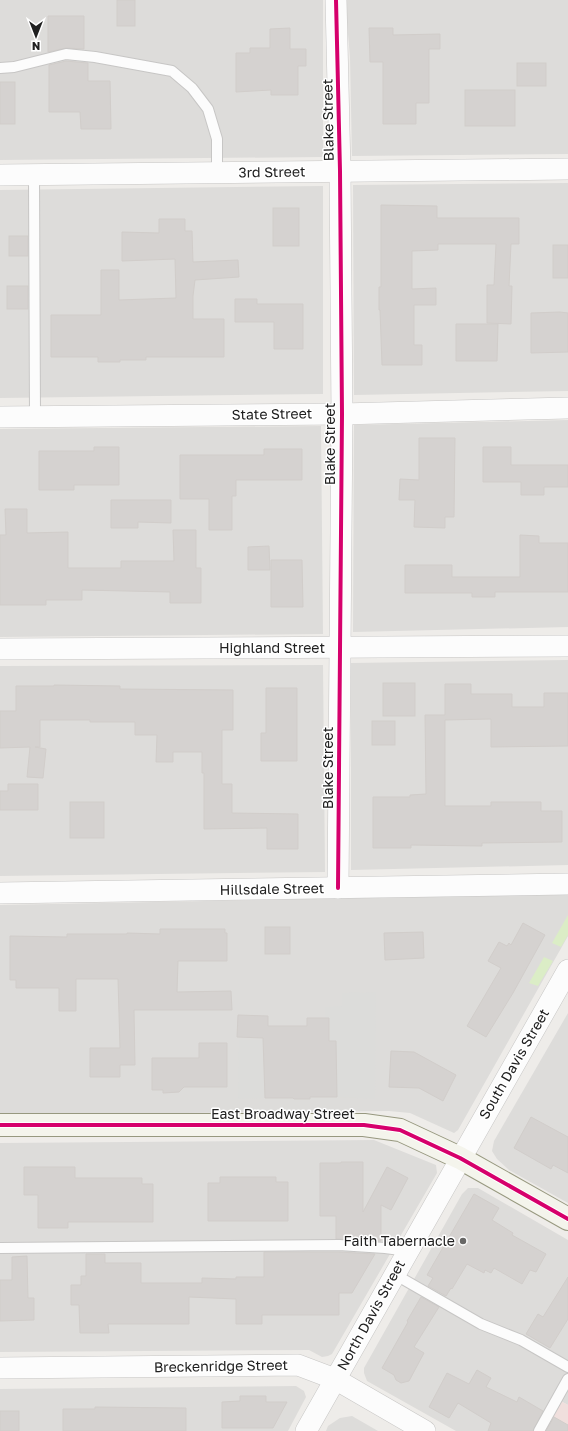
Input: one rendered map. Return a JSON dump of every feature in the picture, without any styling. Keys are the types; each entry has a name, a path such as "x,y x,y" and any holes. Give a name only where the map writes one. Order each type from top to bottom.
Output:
{"street":[{"name":"Blake Street","path":"336,0 340,171 342,414 338,888"},
{"name":"3rd Street","path":"0,175 568,169"},
{"name":"State Street","path":"0,417 342,414 568,408"},
{"name":"Highland Street","path":"0,649 568,646"},
{"name":"Hillsdale Street","path":"0,893 568,884"},
{"name":"South Davis Street","path":"460,1158 568,970"},
{"name":"East Broadway Street","path":"0,1125 364,1125 400,1130 460,1158 568,1219"},
{"name":"North Davis Street","path":"306,1431 460,1158"},
{"name":"Breckenridge Street","path":"0,1368 298,1365 335,1380 425,1431"}],"lane":[{"path":"0,68 14,67 66,54 95,57 172,71 192,88 208,109 217,139 217,173"},
{"path":"34,175 34,416"},
{"path":"0,1248 339,1245 408,1251"},
{"path":"394,1274 481,1324 521,1340 568,1367"},
{"path":"538,1431 568,1379"}],"shaded area":[{"path":"0,0 323,0 323,157 0,160"},
{"path":"345,0 568,0 568,154 352,156 350,57"},
{"path":"568,183 568,391 354,395 353,185"},
{"path":"323,186 323,394 0,398 0,190"},
{"path":"568,420 568,627 353,632 354,425"},
{"path":"321,426 323,634 0,637 0,429"},
{"path":"568,660 568,865 351,870 351,663"},
{"path":"323,665 325,872 0,876 0,666"},
{"path":"550,894 568,895 568,936 458,1130 454,1133 410,1113 389,1111 0,1115 0,905"},
{"path":"376,992 375,1099 337,1097 336,1042 329,1041 329,1018 325,1018 325,1007 342,1006 342,993"},
{"path":"568,1013 568,1203 509,1170 497,1159 492,1151 494,1141"},
{"path":"239,1040 263,1040 265,1098 238,1099"},
{"path":"374,1140 436,1165 437,1173 332,1354 322,1357 309,1350 0,1352 0,1143"},
{"path":"468,1188 478,1188 568,1240 568,1405 557,1399 539,1431 456,1431 367,1381 364,1373 364,1368 462,1194"},
{"path":"296,1386 304,1391 306,1397 288,1431 0,1431 0,1389"},
{"path":"557,1399 568,1405 568,1431 539,1431"},
{"path":"352,1416 378,1431 326,1431 328,1426 340,1418"}],"green space":[{"path":"568,915 568,935 561,947 552,943"},
{"path":"544,957 553,961 538,986 529,983"}],"building":[{"path":"117,0 135,0 135,26 117,26"},
{"path":"48,16 84,16 84,49 66,48 48,52"},
{"path":"290,28 290,49 306,49 306,66 298,66 298,95 271,95 271,90 236,92 236,53 250,53 250,48 270,48 270,29"},
{"path":"369,28 393,28 393,35 440,34 440,49 429,49 429,103 416,103 416,124 383,124 383,62 370,62"},
{"path":"66,61 88,63 88,81 110,81 111,129 81,129 80,112 49,112 49,65"},
{"path":"517,63 546,63 546,86 517,86"},
{"path":"0,82 15,82 15,124 0,124"},
{"path":"465,90 515,90 515,126 465,126"},
{"path":"381,205 437,206 437,218 519,218 519,244 511,244 509,286 512,286 511,324 487,323 487,285 494,285 496,244 438,244 438,250 412,251 412,289 436,288 436,305 414,305 414,345 422,345 422,365 382,365 379,310 379,287 381,287"},
{"path":"273,208 299,208 299,246 273,246"},
{"path":"159,219 185,219 185,231 192,231 193,262 238,260 239,277 195,280 193,319 224,319 224,357 146,357 146,360 98,362 98,357 51,357 51,315 101,315 101,270 119,270 119,300 176,298 175,259 122,261 122,232 159,233"},
{"path":"9,236 28,236 28,256 9,256"},
{"path":"553,245 568,245 568,278 553,278"},
{"path":"7,286 28,286 28,309 7,309"},
{"path":"235,299 257,299 257,304 303,304 303,349 274,349 274,322 235,322"},
{"path":"531,313 568,313 568,352 531,353"},
{"path":"456,324 498,324 497,361 456,361"},
{"path":"419,438 455,438 454,517 445,517 445,528 414,527 415,500 399,500 400,479 419,480"},
{"path":"94,447 119,447 119,485 74,485 74,490 39,490 39,451 94,451"},
{"path":"483,447 511,447 511,465 568,465 568,487 544,487 544,495 521,495 521,482 483,482"},
{"path":"264,449 302,449 302,480 236,480 236,496 232,496 232,530 209,530 209,499 180,499 180,455 264,455"},
{"path":"111,500 171,500 171,523 138,522 138,528 111,528"},
{"path":"5,509 27,509 27,533 68,532 68,568 121,568 121,561 174,561 173,530 196,530 196,568 201,568 201,603 170,603 170,592 82,590 82,600 46,600 46,605 0,605 0,535 6,535"},
{"path":"520,535 539,536 539,543 568,543 568,592 495,592 495,597 472,597 472,593 405,593 405,565 452,565 452,577 520,577"},
{"path":"269,546 270,570 248,570 248,547"},
{"path":"271,560 302,560 303,607 271,607"},
{"path":"383,683 415,683 415,716 383,716"},
{"path":"445,684 471,684 471,694 512,694 512,707 544,707 544,693 568,693 568,746 491,747 491,719 445,720 445,806 491,806 491,802 541,802 541,811 562,811 562,842 482,843 482,846 411,845 411,848 373,848 373,797 410,797 410,795 426,794 425,715 445,715"},
{"path":"16,686 120,686 120,689 233,690 233,730 222,730 222,784 232,784 232,813 298,814 298,849 267,849 267,828 204,829 204,773 202,773 202,752 173,752 173,762 156,762 157,735 135,735 135,722 40,720 40,747 35,747 46,749 43,778 27,777 30,747 0,748 0,711 16,711"},
{"path":"266,688 297,688 297,761 261,761 261,733 266,733"},
{"path":"372,721 395,721 395,745 372,745"},
{"path":"8,784 38,784 38,810 0,810 0,791 8,791"},
{"path":"70,802 104,802 104,838 70,838"},
{"path":"523,923 545,935 513,993 486,1037 467,1026 501,968 488,961 499,942 507,946 509,943 511,945"},
{"path":"265,927 290,927 290,954 265,954"},
{"path":"160,929 225,929 225,933 227,933 227,961 178,961 177,992 231,991 232,1010 134,1010 135,1065 120,1065 120,1077 90,1077 90,1048 120,1048 118,979 76,979 76,1011 59,1011 59,988 16,988 16,980 10,980 10,936 67,937 67,934 160,934"},
{"path":"423,932 424,958 385,960 384,933"},
{"path":"238,1015 268,1016 268,1026 307,1026 307,1018 329,1018 329,1041 336,1041 337,1097 310,1097 310,1099 265,1098 263,1038 237,1037"},
{"path":"199,1043 227,1043 227,1087 184,1087 179,1092 163,1093 163,1090 152,1090 152,1058 199,1058"},
{"path":"391,1051 414,1052 456,1075 443,1101 419,1088 389,1087"},
{"path":"531,1117 568,1137 568,1173 553,1165 551,1169 514,1148"},
{"path":"363,1162 363,1212 387,1167 408,1178 391,1210 381,1205 381,1241 336,1239 336,1216 320,1216 320,1163"},
{"path":"24,1167 75,1167 75,1178 142,1178 142,1184 153,1184 153,1222 68,1222 68,1228 38,1228 38,1195 24,1195"},
{"path":"220,1177 276,1177 276,1182 288,1182 288,1221 208,1221 208,1183 220,1183"},
{"path":"474,1194 499,1208 492,1220 513,1233 512,1235 546,1254 536,1272 530,1270 522,1284 494,1268 491,1273 485,1270 484,1273 467,1264 446,1296 428,1286 433,1278 427,1275"},
{"path":"264,1252 339,1252 375,1254 352,1293 339,1293 339,1315 262,1315 262,1324 236,1324 236,1299 189,1297 189,1324 108,1324 109,1333 80,1333 79,1305 71,1305 71,1285 81,1285 81,1276 86,1276 86,1254 105,1254 105,1263 141,1263 141,1283 202,1283 202,1278 236,1279 236,1277 264,1277"},
{"path":"27,1256 28,1298 34,1298 34,1320 0,1321 0,1280 12,1280 12,1257"},
{"path":"568,1277 568,1319 550,1348 526,1334 538,1314 543,1317"},
{"path":"421,1297 439,1307 414,1347 424,1353 409,1381 401,1383 396,1380 394,1375 382,1368"},
{"path":"477,1370 491,1378 486,1387 517,1402 519,1397 543,1411 533,1431 488,1431 491,1423 458,1403 449,1418 429,1407 447,1373 469,1384"},
{"path":"240,1396 266,1396 266,1402 287,1402 273,1428 222,1428 222,1402 240,1401"},
{"path":"95,1407 186,1408 186,1431 63,1431 63,1409 95,1409"},
{"path":"0,1411 19,1411 19,1431 0,1431"},
{"path":"554,1417 568,1425 568,1431 546,1431"}],"cycle path":[{"path":"336,0 340,171 342,414 338,888"},
{"path":"0,1125 364,1125 400,1130 460,1158 568,1219"}],"place":[{"name":"Faith Tabernacle","path":"463,1241"}]}
